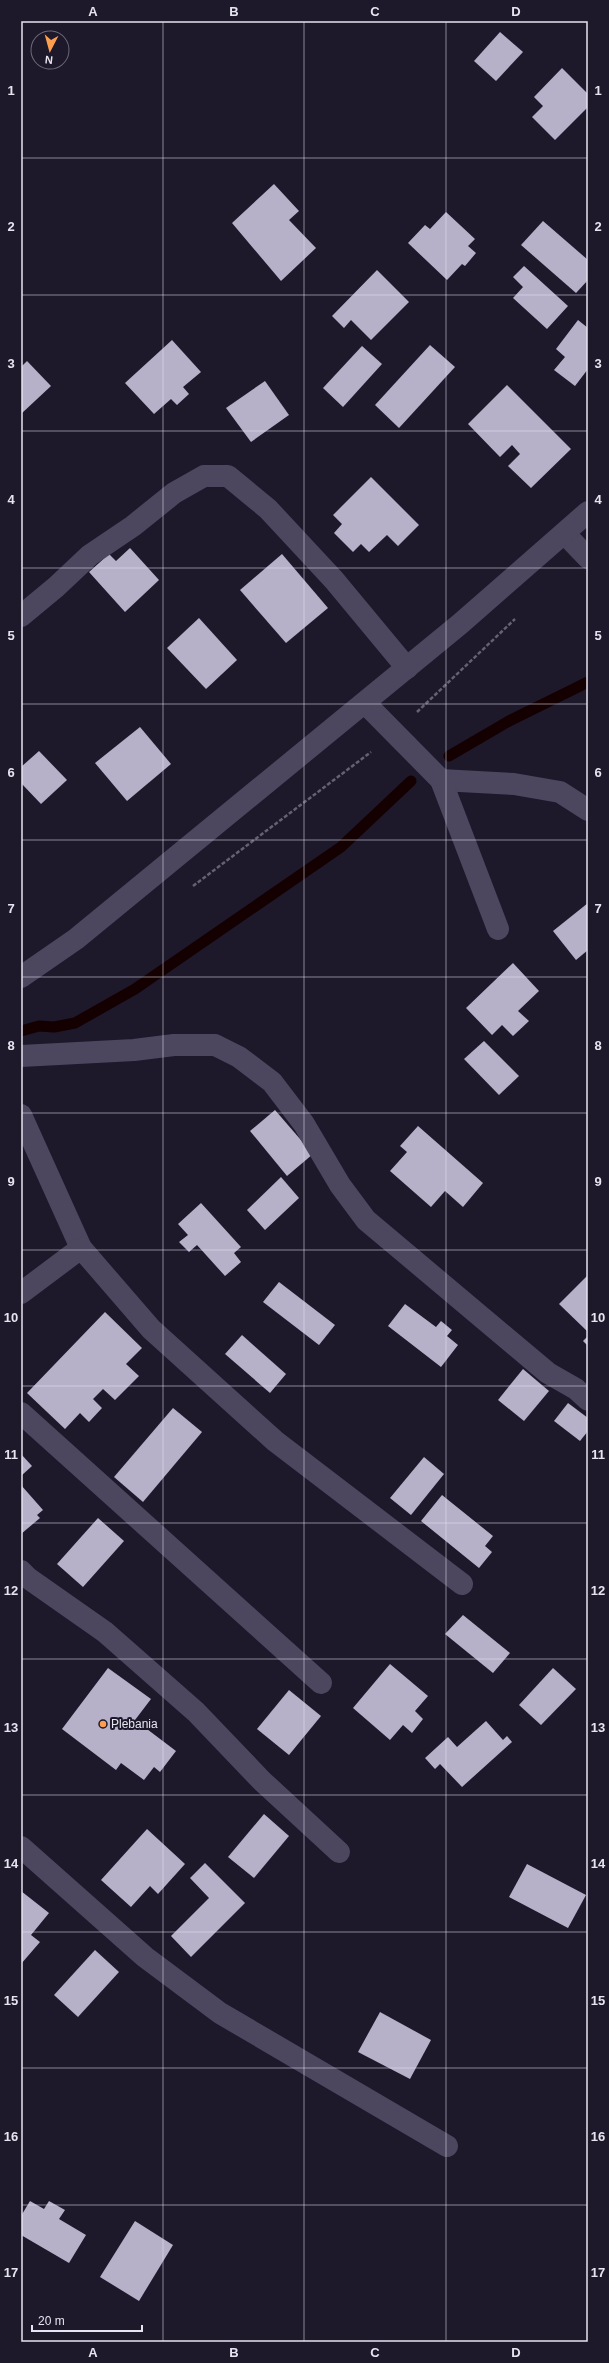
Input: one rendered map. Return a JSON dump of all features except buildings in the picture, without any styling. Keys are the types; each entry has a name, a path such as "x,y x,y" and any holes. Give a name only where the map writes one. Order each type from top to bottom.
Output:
{"street":[{"path":"21,616 56,587 90,555 133,526 174,492 204,476 228,476 268,509 334,580 407,668"},
{"path":"21,978 76,939 365,703 565,534 588,512"},
{"path":"565,534 588,558"},
{"path":"365,703 441,780 498,929"},
{"path":"441,780 514,784 560,792 588,810"},
{"path":"21,1056 134,1050 174,1045 215,1046 239,1057 272,1082 304,1124 340,1185 366,1220 548,1373 576,1389 588,1400"},
{"path":"21,1115 81,1248 151,1329 275,1440 462,1584"},
{"path":"21,1293 81,1248"},
{"path":"21,1413 321,1683"},
{"path":"21,1571 28,1578 105,1632 196,1712 262,1781 340,1852"},
{"path":"21,1847 146,1957 220,2013 447,2146"}],"path":[{"path":"187,890 395,733 521,614"}],"waterway":[{"path":"449,756 509,721 588,682"},
{"path":"21,1031 39,1026 54,1027 75,1023 135,989 341,847 411,781"}],"place":[{"name":"Plebania","path":"103,1724"}]}
